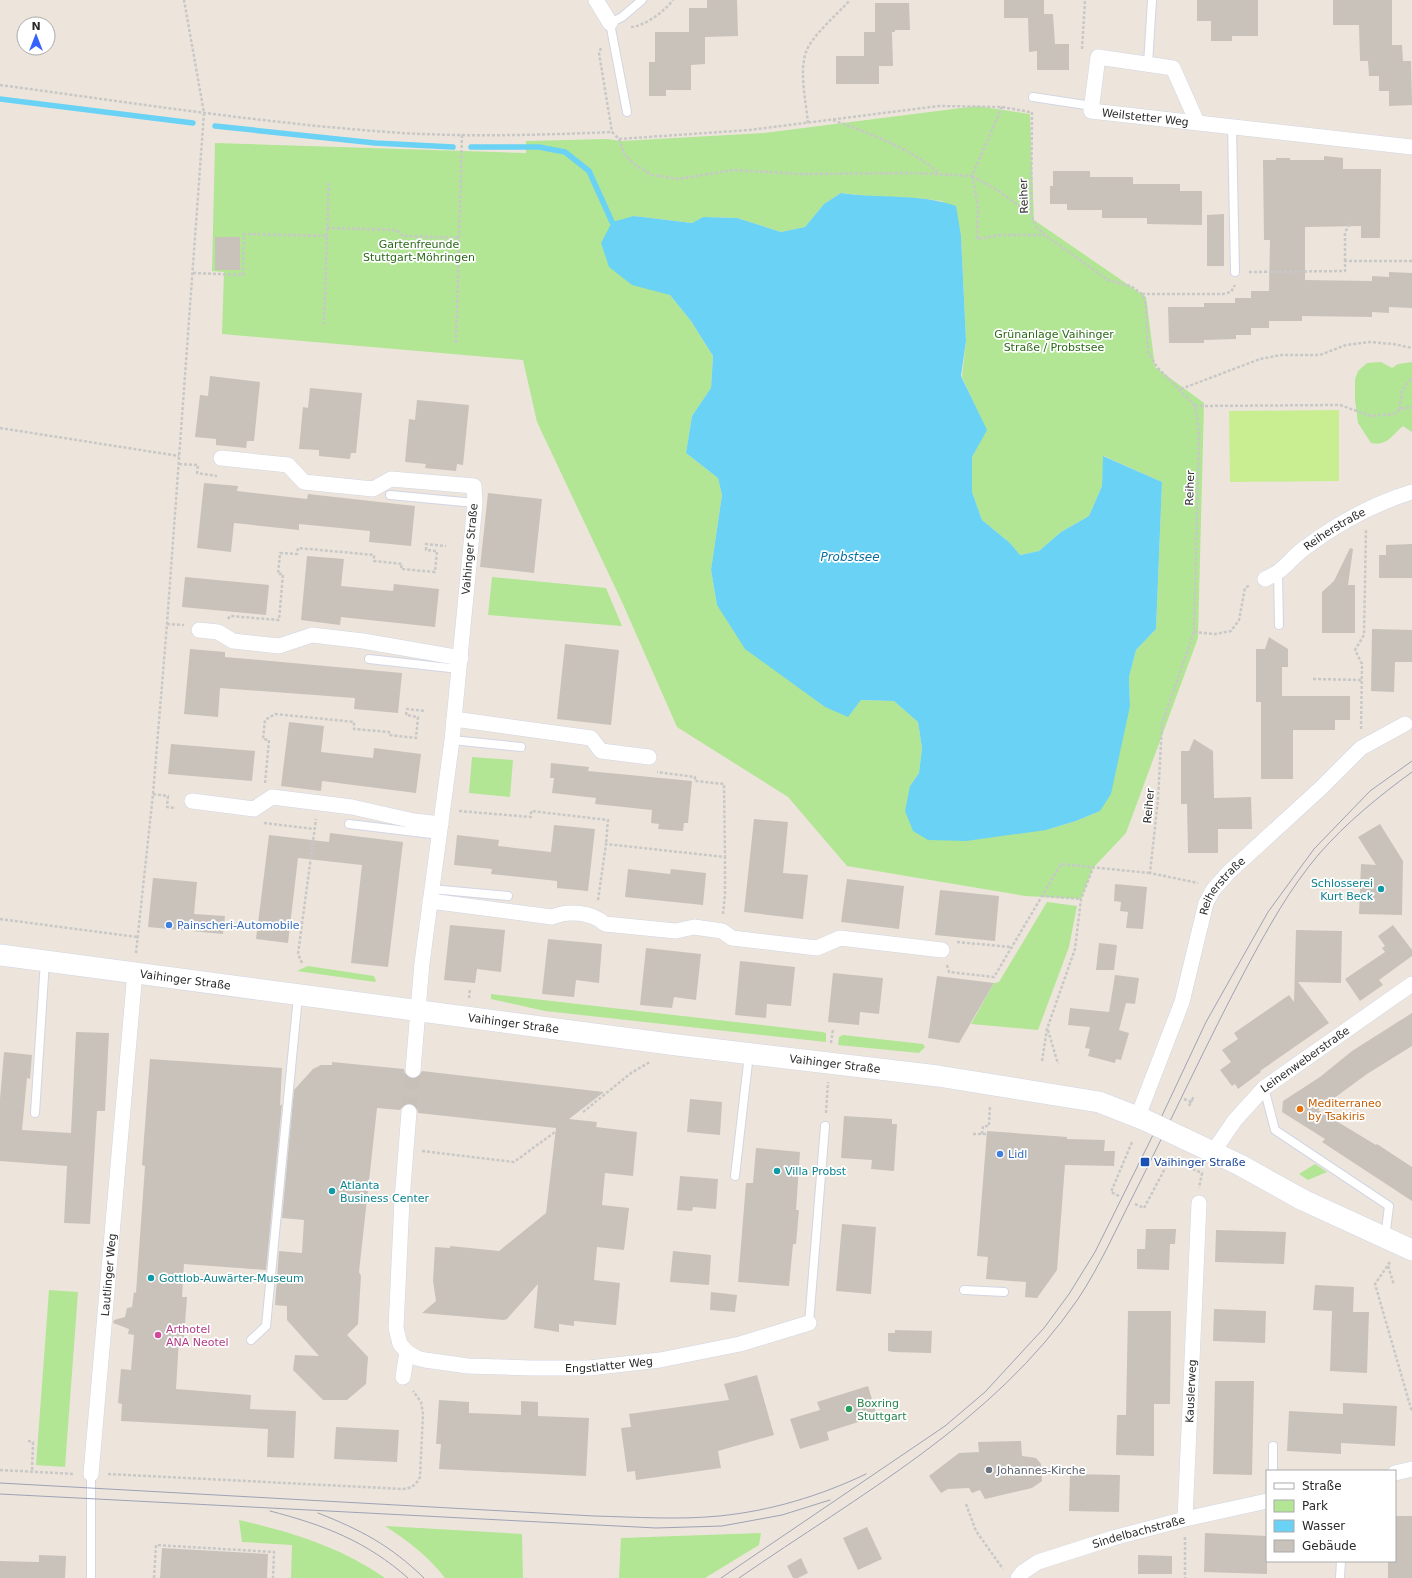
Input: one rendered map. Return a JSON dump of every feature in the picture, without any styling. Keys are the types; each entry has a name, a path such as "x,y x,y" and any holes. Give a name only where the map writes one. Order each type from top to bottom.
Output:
{"main road":[{"name":"Vaihinger Straße","path":"0,955 298,995 418,1009 678,1045 830,1062 991,1084 1099,1102 1142,1118 1213,1152 1303,1200 1398,1244"}],"street":[{"path":"596,0 610,23"},
{"name":"Weilstetter Weg","path":"1197,122 1173,68 1098,57 1091,111 1412,147"},
{"name":"Vaihinger Straße","path":"221,458 288,465 304,482 373,489 391,480 474,486 475,503 452,740 430,895 418,1009"},
{"name":"Reiherstraße","path":"1272,576 1304,548 1326,532 1363,511 1387,500 1412,492"},
{"path":"198,630 218,632 233,641 279,646 312,635 362,641 460,664"},
{"path":"454,719 591,738 602,751 649,757"},
{"name":"Reiherstraße","path":"1142,1118 1182,1002 1206,902 1213,890 1228,873 1322,787 1361,748 1405,724"},
{"path":"192,801 254,809 272,797 352,808 414,821 440,830"},
{"path":"430,895 552,917 562,913 596,916 605,924 676,931 694,927 722,931 732,938 817,948 840,938 942,950"},
{"name":"Lautlinger Weg","path":"91,1474 135,972"},
{"name":"Leinenweberstraße","path":"1213,1152 1235,1120 1264,1088 1412,984"},
{"path":"413,1070 418,1009"},
{"path":"403,1377 407,1352 400,1344 396,1328 409,1112"},
{"name":"Kauslerweg","path":"1184,1519 1199,1203"},
{"name":"Engstlatter Weg","path":"407,1352 417,1358 468,1366 589,1368 660,1360 732,1346 809,1323"},
{"path":"1396,1473 1412,1469"},
{"name":"Sindelbachstraße","path":"1012,1575 1023,1572 1038,1562 1113,1538 1184,1519 1266,1501"}],"lane":[{"path":"628,112 610,23 622,17 642,0"},
{"path":"1148,64 1152,0"},
{"path":"1033,97 1092,106"},
{"path":"1232,127 1234,272"},
{"path":"390,495 475,503"},
{"path":"1272,576 1280,625"},
{"path":"369,659 460,664"},
{"path":"452,740 521,747"},
{"path":"349,824 440,830"},
{"path":"430,895 508,896"},
{"path":"35,1112 46,960"},
{"path":"251,1340 266,1326 298,995"},
{"path":"735,1176 749,1053"},
{"path":"1264,1088 1275,1130 1389,1206 1398,1244"},
{"path":"809,1323 826,1126"},
{"path":"964,1290 1004,1292"},
{"path":"1273,1446 1273,1470"},
{"name":"Lautlinger Weg","path":"91,1474 91,1578"},
{"path":"1340,1562 1340,1578"}],"path":[{"path":"0,919 137,937 153,787 173,525 180,456 204,113 184,0"},
{"path":"808,123 803,78 806,52 816,37 850,0"},
{"path":"0,85 301,125 403,133 462,135 612,132 619,139 624,154 635,165 652,175 678,179 733,170 801,174 914,172 972,176 994,188 1031,214"},
{"path":"619,139 749,130 939,106 1002,107 972,176 978,206 977,239 1000,235 1045,235"},
{"name":"Reiher","path":"1002,107 1032,112 1031,214 1035,226 1045,235 1108,280 1131,286 1142,294"},
{"path":"832,120 902,148 927,163 940,174"},
{"path":"456,343 462,135"},
{"path":"324,324 329,181"},
{"path":"1351,222 1345,232 1345,271 1234,272 1235,286 1231,292 1223,294 1142,294 1146,305 1148,352 1157,367 1181,389 1196,406 1340,405 1371,416 1394,414 1400,409 1412,407"},
{"path":"327,228 396,230 403,236 459,238"},
{"path":"193,273 244,275 244,234 327,236"},
{"path":"1345,261 1412,261"},
{"path":"1181,389 1260,360 1281,355 1320,355 1346,345 1370,342 1393,344 1412,348"},
{"path":"1400,409 1402,391 1412,377"},
{"name":"Reiher","path":"1150,873 1158,800 1162,724 1194,632 1199,432 1196,406"},
{"path":"0,428 180,456"},
{"path":"1361,748 1362,664 1355,650 1364,636 1366,531"},
{"path":"218,632 230,616 278,620 283,574 278,574 280,552 297,554 298,548 374,555 374,562 402,564 401,569 435,572 437,551 426,550 426,544 446,546"},
{"path":"1194,632 1215,634 1230,631 1239,620 1245,588 1272,576"},
{"path":"1313,679 1362,680"},
{"path":"272,797 265,787 269,740 263,739 265,720 275,714 354,722 354,729 389,732 389,735 416,738 418,716 406,715 407,709 426,711"},
{"path":"649,757 652,771 695,776 695,781 724,784 724,913"},
{"path":"302,962 298,954 318,803"},
{"path":"442,809 531,817 531,811 608,820 596,916"},
{"path":"606,844 725,857"},
{"path":"1011,947 958,942 942,950 948,972 994,977 1061,864 1150,873 1197,883 1213,890"},
{"path":"1042,1061 1047,1029 1075,949 1081,899 1093,868"},
{"path":"1041,896 1081,899"},
{"path":"1047,1029 1058,1064"},
{"path":"583,1112 631,1073 651,1061"},
{"path":"826,1126 830,1062"},
{"path":"982,1134 983,1126 989,1126 991,1084"},
{"path":"1184,1099 1191,1102 1194,1096 1188,1106"},
{"path":"406,1150 514,1162 555,1132"},
{"path":"973,1134 986,1134"},
{"path":"1120,1196 1111,1192 1132,1142"},
{"path":"1135,1204 1144,1208 1170,1159 1202,1173"},
{"path":"1398,1244 1388,1266 1375,1284 1412,1412"},
{"path":"1388,1266 1394,1285"},
{"path":"0,1470 403,1489 411,1488 417,1483 420,1477 423,1414 421,1402 403,1377"},
{"path":"28,1441 33,1442 32,1472"},
{"path":"966,1504 976,1531 1012,1575"},
{"path":"1184,1519 1185,1578"},
{"path":"154,1578 156,1545 274,1552 273,1578"}],"green space":[{"path":"977,106 1030,114 1034,220 1146,297 1155,367 1204,403 1198,638 1126,833 1093,868 1081,899 1025,896 847,866 788,797 677,727 622,602 537,422 523,360 222,334 224,272 212,271 215,143 526,153 526,141 607,139 621,141 764,133","holes":["841,193 853,195 917,198 942,201 961,236 966,341 962,377 986,430 972,457 972,492 982,520 1010,543 1020,555 1039,551 1061,532 1089,516 1102,486 1104,456 1162,482 1156,629 1136,650 1129,677 1130,706 1100,811 1076,821 1046,830 910,786 919,773 922,748 918,722 894,701 861,700 848,716 825,707 789,680 717,605 711,570 722,495 718,478 686,453 692,416 711,388 713,356 691,321 670,295 634,216 692,223 703,217 737,218 781,232 805,227 824,204"]},
{"path":"1381,362 1392,368 1398,364 1412,362 1412,432 1403,426 1385,442 1377,444 1371,443 1358,423 1355,400 1355,379 1358,371 1367,363"},
{"path":"1339,410 1339,481 1230,482 1229,411"},
{"path":"492,577 606,588 622,626 488,615"},
{"path":"472,757 513,760 510,797 469,793"},
{"path":"1047,902 1077,906 1069,947 1038,1030 971,1024 994,983 999,982"},
{"path":"308,966 374,976 376,981 297,971"},
{"path":"491,994 822,1032 826,1033 826,1042 545,1011 491,999"},
{"path":"843,1035 923,1044 925,1047 919,1053 838,1045 839,1037"},
{"path":"1315,1164 1327,1172 1308,1180 1299,1174"},
{"path":"49,1290 78,1292 65,1467 36,1465"},
{"path":"239,1520 296,1535 333,1549 368,1567 385,1578 291,1578 292,1545 242,1542"},
{"path":"385,1526 522,1534 523,1578 445,1578 417,1549"},
{"path":"761,1533 759,1545 705,1578 619,1578 621,1538"}],"water":[{"name":"Probstsee","path":"841,193 928,199 956,206 961,236 966,341 961,376 987,430 972,457 972,492 982,520 1010,543 1020,555 1039,551 1061,532 1089,516 1102,486 1103,456 1162,482 1156,629 1136,650 1129,677 1130,706 1111,794 1100,811 1076,821 1046,830 966,841 928,840 913,831 905,811 910,786 919,773 922,748 918,722 894,701 861,700 848,717 825,707 745,649 717,605 711,570 722,495 718,478 686,453 692,416 711,388 713,356 691,321 670,295 632,285 609,267 601,243 612,222 634,216 692,223 703,217 737,218 781,232 805,227 824,204"}],"building":[{"path":"707,0 737,0 738,36 705,37 705,64 691,65 691,90 666,90 666,96 649,96 649,62 655,62 655,32 689,32 689,8 707,8"},
{"path":"1004,0 1044,0 1044,14 1053,14 1055,44 1069,44 1069,70 1037,70 1037,51 1029,52 1028,18 1004,18"},
{"path":"1197,0 1258,0 1258,36 1232,36 1232,41 1211,41 1211,21 1197,21"},
{"path":"1333,0 1392,0 1392,45 1402,45 1403,61 1411,61 1412,105 1389,106 1389,91 1379,91 1379,76 1369,76 1368,61 1360,61 1359,25 1333,25"},
{"path":"875,3 909,3 910,30 895,30 895,32 892,32 893,66 879,66 879,84 836,84 836,56 864,56 864,32 875,32"},
{"path":"1324,156 1343,158 1343,169 1381,169 1380,238 1361,238 1361,226 1305,227 1305,280 1372,281 1372,276 1389,277 1389,272 1412,273 1412,308 1389,307 1389,313 1372,312 1372,317 1302,316 1302,321 1269,321 1269,328 1251,328 1251,335 1236,335 1236,339 1204,340 1204,343 1169,343 1168,307 1204,307 1204,303 1235,303 1235,298 1251,298 1251,291 1269,291 1270,240 1264,240 1263,160 1290,158 1290,160 1324,160"},
{"path":"1053,171 1090,171 1090,177 1133,177 1133,184 1180,184 1180,191 1202,191 1202,225 1147,224 1147,218 1102,218 1102,210 1067,210 1067,204 1050,204 1050,186 1053,186"},
{"path":"1224,214 1224,266 1207,266 1207,215"},
{"path":"215,237 240,237 240,270 215,270"},
{"path":"210,376 260,382 254,441 247,441 246,448 216,445 216,439 195,437 200,395 208,396"},
{"path":"310,388 362,393 356,453 351,453 350,459 319,456 319,450 299,449 303,407 308,408"},
{"path":"417,400 469,405 463,465 457,464 456,471 425,468 426,464 405,462 409,419 415,420"},
{"path":"204,483 238,486 237,491 307,499 308,494 415,506 411,546 369,542 370,531 299,524 299,530 234,523 231,552 197,548"},
{"path":"488,493 542,499 534,573 480,567"},
{"path":"1412,544 1412,578 1379,578 1379,555 1386,555 1386,545"},
{"path":"1350,548 1353,549 1348,585 1355,585 1355,633 1322,633 1322,592 1334,581"},
{"path":"307,556 344,559 341,586 393,591 394,584 439,589 435,627 341,617 340,625 301,620"},
{"path":"185,577 269,585 266,615 182,607"},
{"path":"1372,629 1412,630 1412,662 1395,662 1394,692 1371,691"},
{"path":"1269,637 1288,649 1288,667 1282,667 1282,696 1350,696 1350,720 1335,720 1335,730 1293,730 1293,779 1261,779 1261,702 1256,702 1256,649 1265,649"},
{"path":"565,644 619,650 611,725 557,719"},
{"path":"190,649 225,652 225,657 402,673 398,713 354,709 355,698 220,688 218,717 184,714"},
{"path":"289,722 324,726 321,752 373,758 374,748 421,754 416,793 322,781 321,791 281,786"},
{"path":"1194,739 1213,751 1214,798 1251,797 1252,829 1218,829 1218,853 1188,853 1187,804 1181,804 1181,751 1189,751"},
{"path":"171,744 255,751 252,781 168,774"},
{"path":"551,763 589,767 588,771 692,781 688,823 684,823 683,831 658,829 659,824 651,823 652,810 595,804 596,798 552,793 554,778 550,778"},
{"path":"754,819 788,822 783,873 808,875 803,919 744,912"},
{"name":"Schlosserei Kurt Beck","path":"1380,824 1403,861 1402,915 1359,914 1361,864 1376,865 1358,837"},
{"path":"554,825 595,829 588,891 557,888 557,881 491,874 492,869 454,865 457,835 499,840 498,846 551,852"},
{"path":"330,833 403,842 388,967 351,963 362,865 298,858 288,943 256,939 269,835 329,842"},
{"path":"628,869 670,874 671,869 706,873 703,905 625,897"},
{"path":"153,878 197,882 194,914 225,916 223,934 148,927"},
{"path":"847,879 904,886 899,929 841,922"},
{"path":"1115,884 1147,887 1143,929 1126,928 1128,912 1120,911 1121,902 1114,901"},
{"path":"940,890 999,896 995,941 935,935"},
{"path":"450,925 505,930 501,972 477,969 475,983 444,980"},
{"path":"1393,925 1412,950 1412,956 1379,980 1383,985 1360,1001 1345,979 1385,952 1382,948 1385,946 1378,936"},
{"path":"1296,930 1342,931 1341,983 1298,982 1329,1023 1260,1071 1261,1072 1238,1089 1235,1084 1232,1086 1220,1070 1231,1062 1222,1050 1238,1039 1234,1033 1289,995 1294,1002"},
{"path":"548,939 602,944 599,983 576,980 574,997 542,994"},
{"path":"1099,943 1117,945 1114,970 1096,970"},
{"path":"646,948 701,954 696,1000 674,997 672,1008 640,1005"},
{"path":"740,961 795,967 791,1006 767,1004 766,1018 735,1015"},
{"path":"833,973 883,978 879,1014 860,1012 859,1025 828,1022"},
{"path":"1115,975 1139,978 1135,1004 1126,1003 1119,1030 1129,1033 1121,1060 1116,1059 1115,1063 1088,1056 1090,1049 1085,1048 1090,1027 1068,1025 1070,1008 1109,1012"},
{"path":"937,976 994,983 959,1043 928,1038"},
{"path":"1412,1013 1412,1046 1367,1074 1318,1110 1376,1145 1377,1144 1412,1167 1412,1201 1322,1142 1325,1139 1282,1112 1283,1101 1320,1077 1352,1051"},
{"path":"76,1032 109,1033 105,1111 97,1111 90,1224 64,1223 67,1166 0,1161 0,1099 4,1052 32,1055 30,1079 27,1078 22,1130 71,1133"},
{"path":"150,1059 282,1068 280,1106 282,1104 266,1270 184,1264 182,1297 187,1297 184,1338 179,1338 176,1389 251,1395 250,1409 296,1411 294,1458 267,1457 268,1429 121,1421 122,1404 118,1403 121,1369 131,1370 134,1335 128,1334 129,1329 113,1323 114,1320 125,1317 127,1308 132,1307 134,1292 136,1293 145,1166 142,1165"},
{"name":"Atlanta Business Center","path":"332,1062 404,1069 405,1074 412,1079 417,1078 422,1071 604,1092 569,1119 597,1122 596,1127 637,1132 633,1176 605,1173 602,1205 629,1208 624,1250 597,1247 594,1280 620,1283 616,1325 574,1321 574,1326 559,1324 559,1332 534,1328 538,1284 507,1319 504,1320 422,1313 436,1301 433,1281 435,1247 450,1248 450,1246 499,1251 546,1213 556,1128 418,1113 417,1108 410,1103 405,1104 400,1110 377,1108 359,1272 361,1276 358,1324 347,1335 368,1357 366,1384 347,1400 323,1400 293,1370 295,1355 319,1356 287,1320 287,1306 275,1305 279,1251 302,1253 304,1220 282,1218 294,1090 313,1069 321,1065 332,1065"},
{"path":"690,1099 722,1102 720,1135 687,1132"},
{"path":"844,1116 892,1119 892,1124 897,1124 894,1171 871,1169 872,1160 841,1158"},
{"path":"987,1131 1067,1137 1067,1139 1105,1140 1104,1151 1115,1151 1114,1166 1065,1165 1057,1270 1037,1298 1025,1297 1026,1282 986,1279 988,1257 977,1256"},
{"path":"756,1148 800,1152 796,1210 799,1210 796,1244 793,1244 789,1286 738,1282 746,1183 753,1183"},
{"path":"680,1176 718,1179 716,1209 693,1207 692,1211 677,1210"},
{"path":"842,1224 876,1227 871,1294 836,1291"},
{"path":"1146,1229 1176,1229 1175,1244 1170,1244 1169,1270 1137,1269 1137,1249 1145,1249"},
{"path":"1216,1230 1286,1232 1284,1264 1215,1262"},
{"path":"673,1251 711,1255 709,1285 670,1282"},
{"path":"1315,1285 1354,1287 1353,1312 1369,1312 1367,1373 1330,1371 1332,1311 1313,1310"},
{"path":"711,1292 737,1295 735,1312 710,1310"},
{"path":"1214,1309 1266,1311 1265,1343 1213,1341"},
{"path":"1128,1311 1171,1311 1170,1404 1154,1404 1154,1456 1116,1455 1117,1415 1126,1415"},
{"path":"895,1330 932,1331 931,1353 888,1351 888,1333 895,1333"},
{"path":"757,1375 774,1435 718,1451 721,1468 636,1480 635,1471 627,1472 621,1428 631,1427 629,1414 729,1400 724,1384"},
{"path":"1215,1381 1254,1381 1252,1475 1213,1474"},
{"path":"868,1386 877,1416 827,1432 829,1440 800,1449 790,1419 820,1410 817,1402"},
{"path":"439,1400 469,1402 469,1413 521,1415 521,1401 538,1402 538,1416 589,1418 586,1476 439,1469 441,1444 436,1444"},
{"path":"1343,1403 1397,1406 1395,1446 1341,1443 1341,1454 1287,1451 1289,1411 1343,1414"},
{"path":"336,1427 399,1430 397,1462 334,1459"},
{"name":"Johannes-Kirche","path":"1021,1441 1022,1456 1036,1458 1041,1464 1042,1481 1032,1488 985,1499 980,1490 972,1493 969,1488 948,1489 941,1493 929,1476 959,1453 979,1452 978,1442"},
{"path":"1070,1474 1120,1475 1119,1512 1069,1511"},
{"path":"1396,1516 1412,1516 1412,1578 1388,1578 1388,1562 1396,1562"},
{"path":"867,1527 882,1559 858,1570 843,1538"},
{"path":"1205,1533 1266,1536 1267,1574 1204,1572"},
{"path":"162,1548 268,1554 267,1578 160,1578"},
{"path":"39,1555 66,1556 65,1578 0,1578 0,1561 39,1562"},
{"path":"1138,1555 1172,1556 1172,1574 1138,1574"},
{"path":"801,1558 808,1573 798,1578 793,1578 787,1566"}],"waterway":[{"path":"0,99 193,123"},
{"path":"215,126 375,143 453,147"},
{"path":"471,147 539,147 565,152 589,171 612,222"}],"tunnel":[{"path":"409,1112 413,1070"}],"tram line":[{"path":"721,1578 945,1426 985,1392 1044,1328 1069,1294 1095,1252 1152,1137 1206,1022 1268,912 1314,849 1370,791 1412,761"},
{"path":"739,1578 877,1486 922,1454 1006,1383 1044,1343 1078,1299 1094,1274 1232,995 1289,894 1308,867 1340,831 1375,800 1412,772"},
{"path":"0,1483 594,1516 672,1518 738,1514 776,1506 813,1496 866,1474"},
{"path":"0,1494 656,1528 722,1526 782,1515 830,1500"},
{"path":"270,1511 308,1522 344,1536 376,1554 408,1578"},
{"path":"318,1513 361,1532 387,1547 424,1578"}],"place":[{"name":"Schlosserei Kurt Beck","path":"1381,889"},
{"name":"Painscheri-Automobile","path":"169,925"},
{"name":"Mediterraneo by Tsakiris","path":"1300,1109"},
{"name":"Lidl","path":"1000,1154"},
{"name":"Vaihinger Straße","path":"1145,1162"},
{"name":"Villa Probst","path":"777,1171"},
{"name":"Atlanta Business Center","path":"332,1191"},
{"name":"Gottlob-Auwärter-Museum","path":"151,1278"},
{"name":"Arthotel ANA Neotel","path":"158,1335"},
{"name":"Boxring Stuttgart","path":"849,1409"},
{"name":"Johannes-Kirche","path":"989,1470"}],"park label":[{"name":"Gartenfreunde Stuttgart-Möhringen","path":"419,250"},
{"name":"Grünanlage Vaihinger Straße / Probstsee","path":"1054,340"}]}
